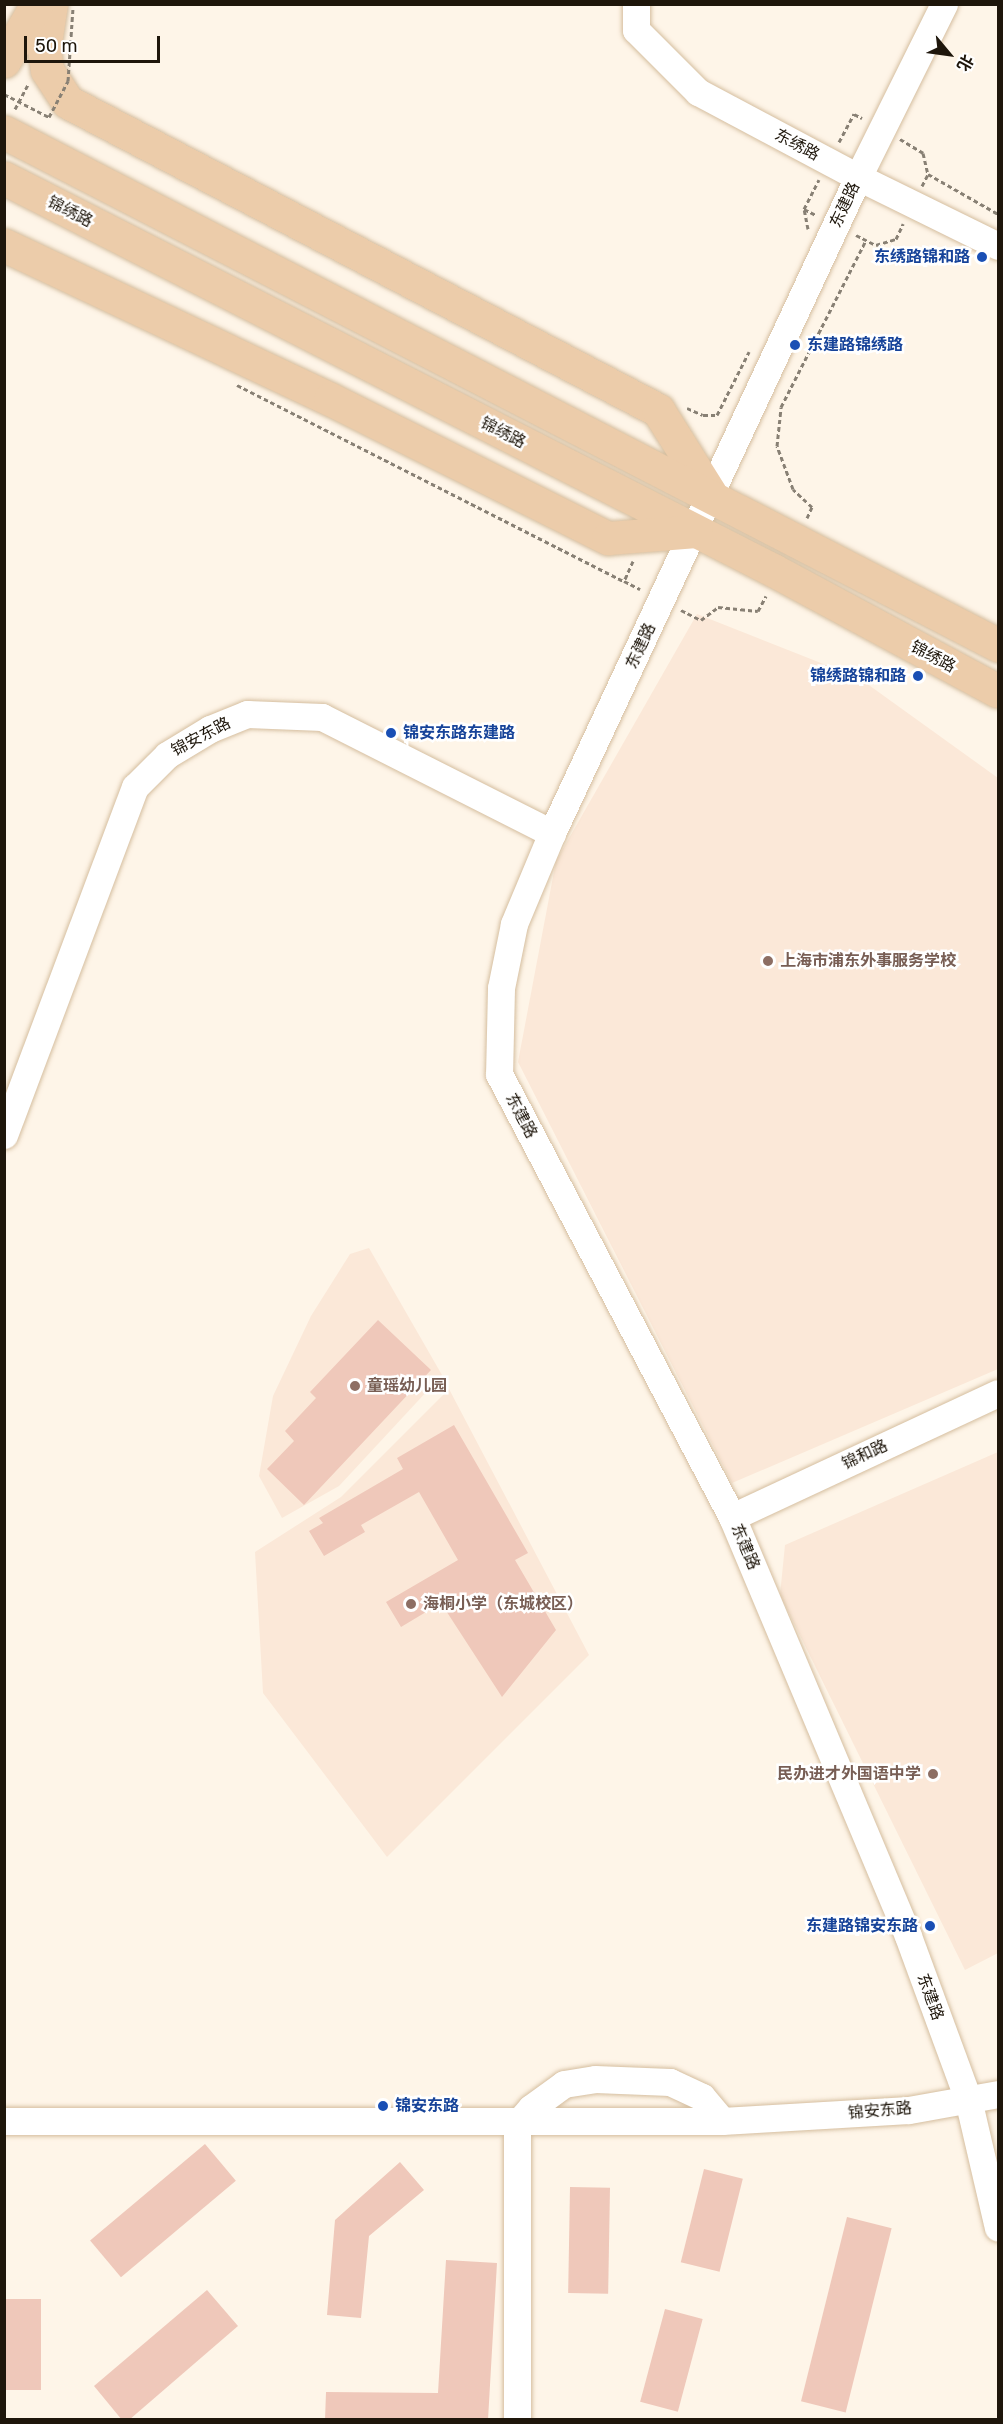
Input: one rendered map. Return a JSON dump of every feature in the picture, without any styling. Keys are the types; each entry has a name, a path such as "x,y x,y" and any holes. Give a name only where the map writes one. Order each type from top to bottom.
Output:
{"main road":[{"path":"4,61 37,4"},
{"path":"62,6 44,50 47,70 68,102 658,410 711,495"},
{"path":"4,132 999,645"},
{"name":"锦绣路","path":"4,178 780,573 999,691"},
{"path":"4,245 330,399 608,538 696,531"}],"street":[{"name":"东绣路","path":"636,4 636,30 698,92 858,177 999,246"},
{"name":"东建路","path":"944,4 858,177 696,531 552,833 514,924 501,988 500,1074 732,1517 908,1936 968,2099 999,2228"},
{"name":"锦安东路","path":"4,1135 135,787 167,756 210,729 247,714 322,717 552,833"},
{"name":"锦和路","path":"732,1517 999,1393"},
{"path":"517,2420 517,2124 531,2108 564,2084 595,2079 670,2082 702,2097 722,2121"},
{"name":"锦安东路","path":"4,2121 517,2124 722,2121 898,2111 999,2094"}],"path":[{"path":"4,94 49,117 68,81 62,6"},
{"path":"804,209 876,245 897,238 928,174"},
{"path":"797,539 812,507 793,489 781,462 777,446 781,407 866,240"},
{"path":"232,383 701,620 718,607 758,610 780,573"},
{"path":"685,453 703,415"},
{"path":"624,581 646,535"}],"shaded area":[{"name":"上海市浦东外事服务学校","path":"697,614 859,678 998,778 998,1369 732,1483 518,1062 556,861"},
{"name":"童瑶幼儿园","path":"369,1248 442,1375 339,1486 282,1518 259,1476 273,1396 311,1316 350,1254"},
{"name":"海桐小学（东城校区）","path":"449,1389 589,1655 387,1857 263,1693 255,1552 341,1497"},
{"name":"民办进才外国语中学","path":"998,1452 998,1953 965,1970 780,1595 785,1545"}],"building":[{"path":"378,1320 431,1370 304,1505 267,1469 294,1441 285,1431 316,1398 310,1392"},
{"path":"454,1425 528,1553 515,1560 556,1630 502,1697 441,1603 401,1627 386,1602 458,1560 419,1492 361,1525 365,1532 324,1556 309,1531 323,1523 319,1518 403,1469 397,1458"},
{"path":"205,2144 236,2181 121,2277 90,2240"},
{"path":"400,2162 424,2190 369,2236 361,2318 327,2315 335,2220"},
{"path":"704,2169 743,2179 720,2272 681,2262"},
{"path":"570,2187 610,2188 608,2294 568,2293"},
{"path":"847,2217 892,2228 846,2412 801,2401"},
{"path":"446,2260 497,2263 488,2420 325,2420 326,2392 438,2393"},
{"path":"207,2290 238,2326 129,2420 122,2420 94,2386"},
{"path":"4,2299 41,2299 41,2390 4,2390"},
{"path":"665,2309 703,2319 678,2412 640,2402"}],"place":[{"name":"东绣路锦和路","path":"982,257"},
{"name":"东建路锦绣路","path":"795,345"},
{"name":"锦绣路锦和路","path":"918,676"},
{"name":"锦安东路东建路","path":"391,733"},
{"name":"上海市浦东外事服务学校","path":"768,961"},
{"name":"童瑶幼儿园","path":"355,1386"},
{"name":"海桐小学（东城校区）","path":"411,1604"},
{"name":"民办进才外国语中学","path":"933,1774"},
{"name":"东建路锦安东路","path":"930,1926"},
{"name":"锦安东路","path":"383,2106"}]}
